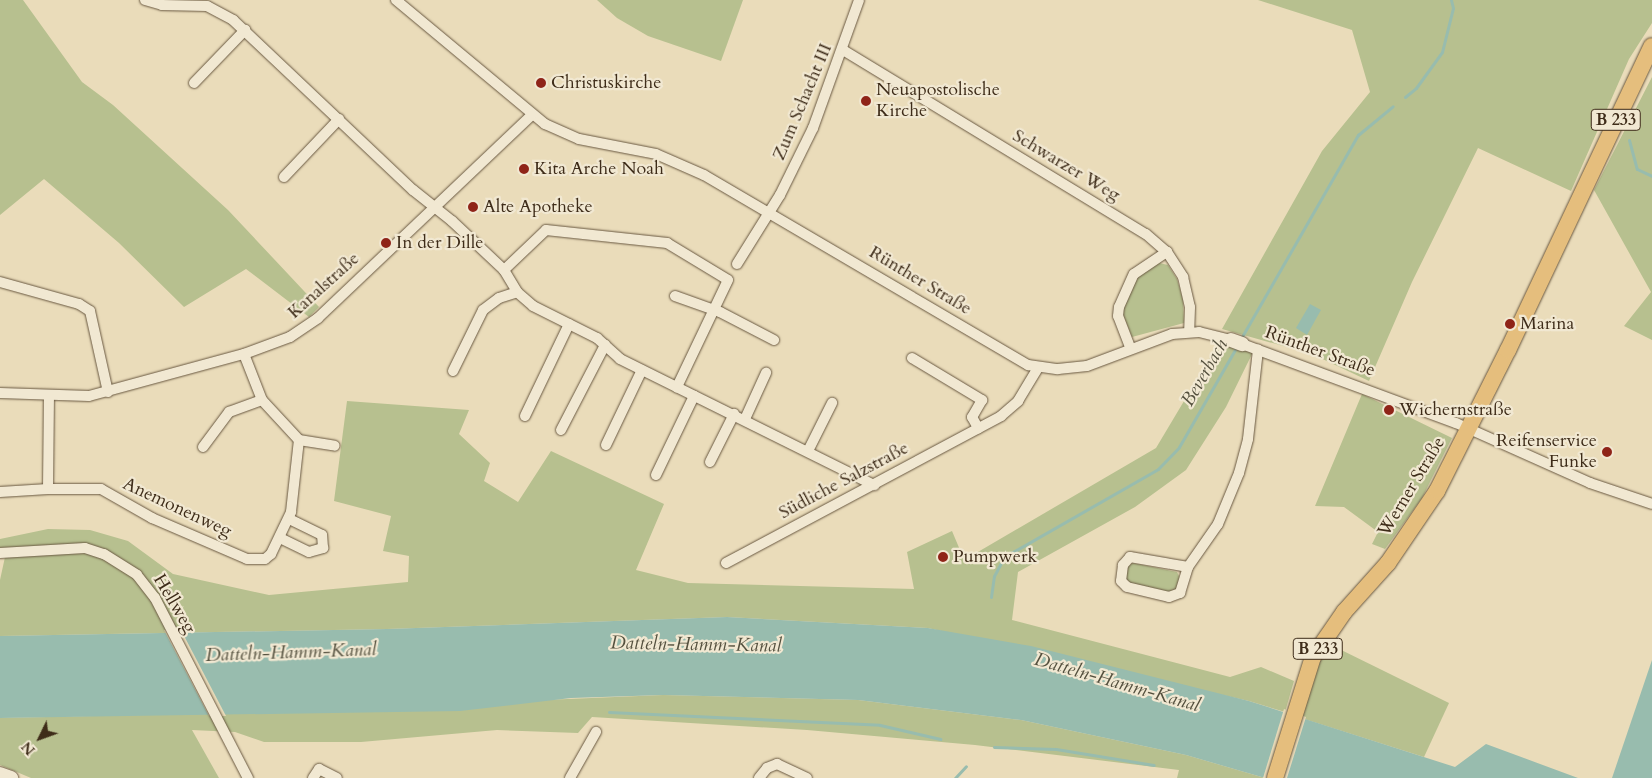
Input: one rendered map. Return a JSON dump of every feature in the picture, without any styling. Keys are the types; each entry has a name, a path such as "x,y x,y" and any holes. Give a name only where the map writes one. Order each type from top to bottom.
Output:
{"main road":[{"name":"Werner Straße","path":"1275,778 1313,657 1330,629 1388,563 1417,523 1469,428 1652,46"},
{"path":"0,774 11,778"}],"street":[{"path":"145,0 162,5 195,2 220,12 245,30 432,207 452,221 504,270 517,292 533,306 605,344 620,359 745,419 874,485"},
{"name":"Rünther Straße","path":"396,0 532,115 568,135 656,154 678,162 769,212 997,349 1038,368 1087,366 1130,347 1172,334 1189,332 1237,342 1469,428 1590,484 1652,504"},
{"name":"Zum Schacht III","path":"737,264 769,212 813,128 843,50 859,0"},
{"path":"194,83 245,30"},
{"name":"Schwarzer Weg","path":"843,50 1146,234 1167,252 1183,277 1188,292 1189,332"},
{"name":"Kanalstraße","path":"0,393 49,396 108,392 244,354 290,337 310,324 432,207 532,115"},
{"path":"284,177 339,119"},
{"path":"504,270 546,230 667,243 728,280 678,388"},
{"path":"1130,347 1118,316 1119,307 1134,274 1167,252"},
{"path":"0,282 79,304 90,311 108,392"},
{"path":"453,371 483,310 499,298 517,292"},
{"path":"675,296 774,340"},
{"path":"525,416 568,324"},
{"path":"561,430 605,344"},
{"path":"1188,567 1130,557 1123,566 1121,581 1127,588 1173,597 1182,589 1188,567 1218,524 1240,473 1248,439 1258,350"},
{"path":"244,354 262,400 299,440 335,446"},
{"path":"912,358 982,400 972,417 978,428"},
{"name":"Südliche Salzstraße","path":"726,563 1001,416 1018,401 1038,368"},
{"path":"606,445 642,370"},
{"path":"745,419 766,373"},
{"path":"48,488 49,396"},
{"path":"656,474 694,396"},
{"path":"204,447 229,412 262,400"},
{"path":"808,451 832,403"},
{"path":"710,462 734,414"},
{"name":"Anemonenweg","path":"0,492 48,488 100,489 152,518 256,561 271,554 289,519 300,453 299,440"},
{"path":"280,538 309,552 323,548 322,535 289,519"},
{"name":"Hellweg","path":"0,552 70,547 104,554 137,575 163,612 248,778"},
{"path":"570,778 596,732"},
{"path":"759,778 767,768 777,764 807,778"},
{"path":"313,778 319,769 337,778"}],"green space":[{"path":"0,0 23,0 82,82 113,105 228,210 319,307 309,317 246,269 184,307 119,243 44,179 0,215"},
{"path":"597,0 743,0 721,61 648,36 617,18"},
{"path":"1258,0 1652,0 1652,23 1629,59 1571,191 1478,148 1412,282 1369,381 1312,354 1222,329 1322,151 1370,92 1352,30"},
{"path":"1652,77 1652,340 1624,326 1651,292 1594,190"},
{"path":"1159,263 1168,265 1177,279 1183,299 1184,323 1132,337 1122,312 1135,278"},
{"path":"1218,344 1253,352 1226,407 1186,470 1135,507 1018,572 1012,620 1230,677 1261,667 1294,681 1285,712 1249,701 928,628 727,617 387,629 0,636 0,580 5,557 0,555 0,539 48,529 90,530 128,541 173,574 269,595 408,582 409,556 383,551 391,516 334,501 347,401 469,410 459,434 490,463 484,481 518,502 551,451 664,504 636,570 688,583 914,589 907,552 952,531 960,550 971,556 1156,448"},
{"path":"1362,394 1452,438 1422,498 1385,549 1372,544 1378,532 1344,507 1315,506"},
{"path":"1133,563 1177,572 1181,580 1176,590 1170,593 1132,584 1125,578 1128,566"},
{"path":"1325,642 1449,703 1424,757 1298,717"},
{"path":"663,695 858,700 1021,720 1186,755 1265,778 1177,778 1179,770 975,745 807,730 592,717 578,733 497,730 361,742 264,742 235,732 192,730 219,778 31,778 0,765 0,718 234,713"}],"water":[{"path":"1310,304 1321,310 1307,335 1296,328"},
{"name":"Datteln-Hamm-Kanal","path":"727,617 928,628 1031,646 1249,701 1455,767 1486,744 1578,778 1265,778 1186,755 1021,720 858,700 663,695 571,698 460,711 0,718 0,636 387,629"},
{"path":"1652,660 1652,778 1612,778"}],"pier":[{"path":"164,630 181,630 226,716 209,716"},
{"path":"1284,709 1306,717 1287,778 1263,778"}],"waterway":[{"name":"Beverbach","path":"1405,97 1416,88 1442,52 1453,8 1451,0"},
{"name":"Beverbach","path":"1240,340 1358,135 1393,106"},
{"name":"Beverbach","path":"1629,140 1637,169 1652,176"},
{"name":"Beverbach","path":"991,597 994,576 1004,557 1158,469 1179,447 1237,346"},
{"path":"609,712 880,725 940,739"},
{"path":"994,747 1056,749 1154,765"},
{"name":"Beverbach","path":"955,778 966,766"}],"place":[{"name":"Christuskirche","path":"541,83"},
{"name":"Neuapostolische Kirche","path":"866,101"},
{"name":"Kita Arche Noah","path":"524,169"},
{"name":"Alte Apotheke","path":"473,207"},
{"name":"In der Dille","path":"386,243"},
{"name":"Marina","path":"1510,324"},
{"name":"Wichernstraße","path":"1389,410"},
{"name":"Reifenservice Funke","path":"1607,452"},
{"name":"Pumpwerk","path":"943,557"}]}
